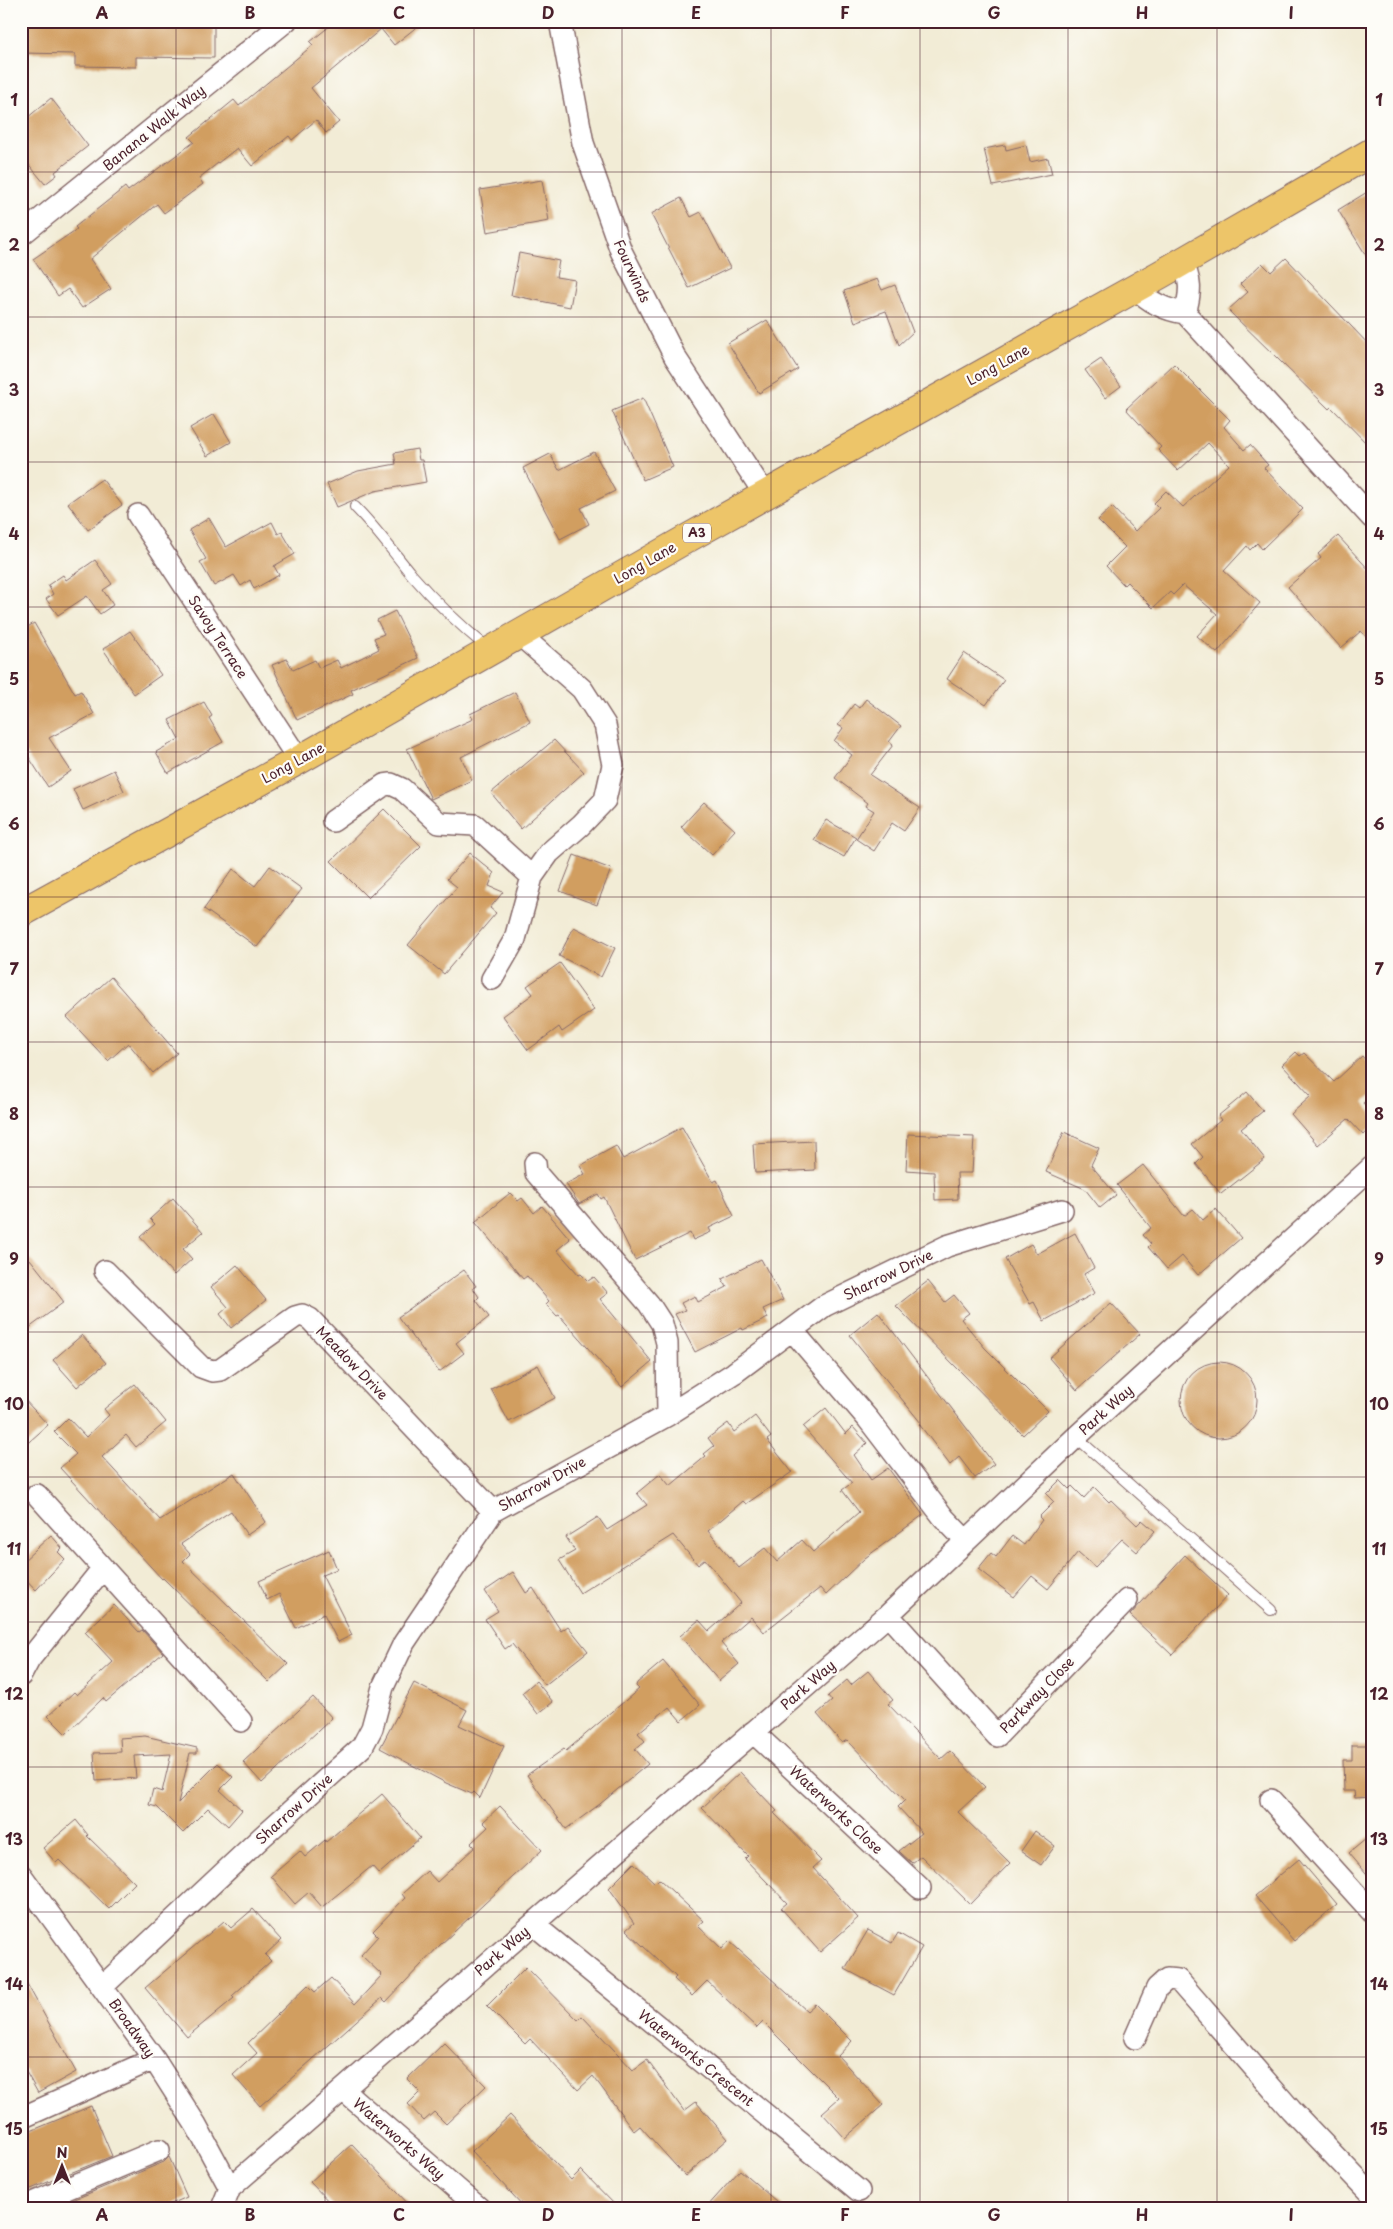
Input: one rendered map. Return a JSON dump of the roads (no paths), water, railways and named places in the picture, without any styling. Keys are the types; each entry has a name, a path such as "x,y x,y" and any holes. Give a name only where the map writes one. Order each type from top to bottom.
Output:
{"main road":[{"name":"Long Lane","path":"21,913 299,760 519,634 1136,288 1372,152"}],"street":[{"name":"Banana Walk Way","path":"21,235 286,21"},
{"name":"Fourwinds","path":"560,21 583,142 620,251 674,357 766,496"},
{"path":"1181,262 1190,281 1190,296 1185,313"},
{"path":"1136,288 1145,298 1168,310 1185,313 1372,518"},
{"name":"Savoy Terrace","path":"138,515 299,760"},
{"path":"492,979 515,939 532,877 549,853 605,800 613,765 605,725 582,689 519,634"},
{"path":"333,821 384,785 391,784 402,789 439,823 475,825 532,877"},
{"path":"535,1163 536,1173 649,1304 662,1324 667,1344 668,1415"},
{"name":"Park Way","path":"230,2188 888,1615 1076,1437 1372,1167"},
{"name":"Sharrow Drive","path":"103,1986 263,1836 362,1747 372,1728 383,1687 404,1643 493,1511 668,1415 734,1372 824,1306 947,1246 1062,1210"},
{"name":"Meadow Drive","path":"105,1271 201,1367 212,1371 220,1370 294,1317 302,1315 310,1319 493,1511"},
{"path":"792,1330 868,1419 944,1518 966,1541"},
{"path":"37,1495 241,1721"},
{"path":"21,1675 28,1660 103,1568"},
{"name":"Parkway Close","path":"888,1615 997,1736 1127,1600"},
{"name":"Waterworks Close","path":"753,1732 920,1888"},
{"path":"1271,1800 1372,1912"},
{"name":"Broadway","path":"21,1875 154,2059 196,2125 230,2188"},
{"name":"Waterworks Crescent","path":"533,1924 860,2191"},
{"path":"1135,2038 1157,1988 1167,1979 1178,1980 1292,2110 1372,2194"},
{"path":"21,2118 154,2059"},
{"name":"Waterworks Way","path":"342,2090 479,2208"},
{"path":"28,2208 34,2202 160,2150"},
{"path":"222,2208 230,2188"}],"lane":[{"path":"354,508 374,526 413,576 457,623 491,650"},
{"path":"1076,1437 1271,1610"}]}
